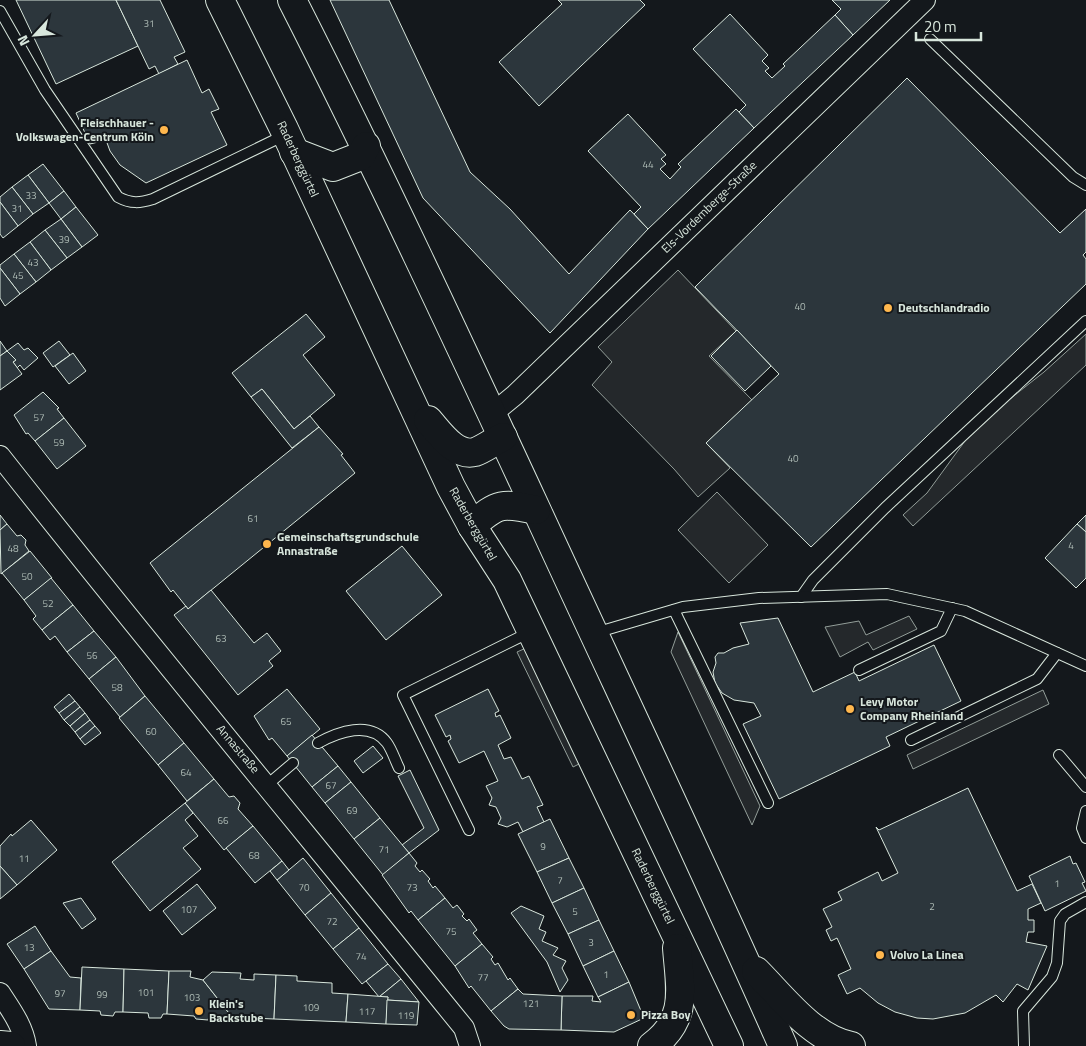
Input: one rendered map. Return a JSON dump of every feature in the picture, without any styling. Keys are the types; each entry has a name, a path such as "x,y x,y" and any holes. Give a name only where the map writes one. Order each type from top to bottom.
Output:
{"main road":[{"name":"Raderberggürtel","path":"220,0 290,143 451,487 472,526 507,580 729,1046"},
{"path":"292,0 366,146 498,426 745,959 783,1046"},
{"path":"290,143 333,167 351,162 361,156 366,146"},
{"path":"413,404 462,452 475,452 498,426"},
{"path":"472,526 487,512 506,504 536,510"},
{"path":"652,1046 666,1036 680,1007 676,934"},
{"path":"745,959 810,1026 841,1044 852,1046"},
{"path":"0,1045 11,1046"}],"street":[{"name":"Els-Vordemberge-Straße","path":"498,426 515,395 925,0"},
{"name":"Annastraße","path":"0,456 87,566 464,1028 470,1046"},
{"path":"0,993 20,1027 26,1046"}],"lane":[{"path":"0,11 50,97 118,197 127,202 137,203 153,199 290,143"},
{"path":"930,40 1073,178 1086,185"},
{"path":"801,597 813,580 878,514 1086,321"},
{"path":"594,633 674,610 759,598 887,594 965,611 1086,666"},
{"path":"859,670 941,631 952,608"},
{"path":"674,610 768,803"},
{"path":"469,830 404,694 531,632"},
{"path":"911,740 1036,679 1057,653"},
{"path":"318,742 337,733 351,730 368,731 377,734 386,743 400,768"},
{"path":"1059,755 1086,787"},
{"path":"267,785 293,763"},
{"path":"1086,811 1082,828 1086,838"},
{"path":"1024,1046 1023,1011 1052,977 1057,963 1060,921 1065,914 1086,902"}],"shaded area":[{"path":"678,270 736,331 709,356 752,400 706,443 730,468 698,497 674,469 592,385 612,362 598,347"},
{"path":"1086,334 1086,365 913,526 903,515 927,493 965,441 1001,406 1044,372"},
{"path":"717,492 768,545 729,583 678,530"},
{"path":"909,616 917,629 873,650 868,642 840,657 825,627 859,621 866,635"},
{"path":"678,632 760,806 752,825 671,652"},
{"path":"526,648 581,763 573,767 517,652"},
{"path":"1043,690 1049,704 913,769 907,755"}],"building":[{"path":"16,0 116,0 138,46 56,84"},
{"path":"116,0 160,0 185,52 174,57 178,64 159,74 155,66 149,69"},
{"path":"330,0 389,0 470,172 510,209 569,274 630,210 648,229 550,333 423,198"},
{"path":"558,0 640,0 645,5 539,106 499,62 562,4"},
{"path":"832,0 890,0 853,35 835,15 841,9"},
{"path":"730,14 768,55 762,61 769,68 765,71 772,78 785,66 783,64 835,15 853,35 754,128 739,112 746,105 693,49"},
{"path":"187,60 202,93 209,89 219,109 211,112 227,145 146,183 120,165 110,151 106,140 90,144 76,113"},
{"name":"Deutschlandradio","path":"907,78 1060,233 1086,209 1086,252 1083,255 1086,259 1086,284 811,547 706,443 779,374 695,287"},
{"path":"736,109 754,128 648,229 634,214 641,207 588,151 628,114 666,155 661,159 666,164 660,169 670,179 681,167 678,164"},
{"path":"43,164 64,191 49,203 28,175"},
{"path":"28,175 49,203 33,214 12,187"},
{"path":"12,187 33,214 18,226 0,202 0,197"},
{"path":"64,191 76,207 61,219 49,203"},
{"path":"0,202 18,226 3,238 0,234"},
{"path":"76,207 98,235 82,247 61,219"},
{"path":"61,219 82,247 67,258 45,230"},
{"path":"45,230 67,258 51,270 30,242"},
{"path":"30,242 51,270 36,282 14,254"},
{"path":"14,254 36,282 20,294 0,268 0,265"},
{"path":"0,268 20,294 5,306 0,298"},
{"path":"306,314 325,337 303,355 335,395 294,429 262,389 251,397 232,373"},
{"path":"737,330 771,366 745,391 711,356"},
{"path":"0,341 7,351 0,356"},
{"path":"59,341 70,355 53,367 43,353"},
{"path":"18,343 24,350 28,348 38,358 24,370 20,365 17,368 13,362 16,360 7,351"},
{"path":"7,351 16,360 13,362 22,374 0,390 0,356"},
{"path":"73,353 86,371 69,384 55,366"},
{"path":"262,389 294,429 310,416 319,427 292,448 251,397"},
{"path":"43,392 59,408 57,409 64,418 35,441 28,433 26,434 14,415"},
{"path":"64,418 86,446 57,469 35,441"},
{"path":"319,427 343,454 341,455 355,473 188,609 173,590 171,592 150,563"},
{"path":"0,515 7,524 0,530"},
{"path":"1086,515 1086,532 1077,524"},
{"path":"7,524 17,536 21,535 26,540 25,545 29,551 1,574 0,530"},
{"path":"1077,524 1086,532 1086,578 1076,588 1045,558"},
{"path":"402,546 442,595 386,640 346,591"},
{"path":"30,551 52,578 24,600 2,573"},
{"path":"51,578 73,605 42,630 33,619 36,616 24,600"},
{"path":"211,590 254,643 267,633 281,651 269,661 273,666 238,695 174,615 186,606 188,609"},
{"path":"73,605 94,631 67,652 55,636 50,640 42,630"},
{"name":"Levy Motor Company Rheinland","path":"778,618 813,692 855,672 859,681 934,645 961,701 886,737 890,746 779,799 743,724 761,716 754,703 734,700 722,693 715,683 713,672 716,663 715,657 718,653 724,653 733,648 749,644 740,623"},
{"path":"94,631 116,657 89,679 67,652"},
{"path":"116,657 145,696 120,717 89,679"},
{"path":"287,689 320,729 287,756 272,738 269,740 254,716"},
{"path":"488,689 499,711 495,713 496,717 500,715 511,738 498,745 504,759 511,757 522,779 529,776 543,805 537,807 544,822 523,832 518,822 507,827 498,824 501,818 496,807 489,805 492,798 486,786 498,781 484,751 459,763 448,741 451,739 450,735 446,737 435,715"},
{"path":"69,694 75,701 59,713 54,707"},
{"path":"145,696 184,743 158,765 119,718"},
{"path":"75,701 80,707 64,720 59,713"},
{"path":"80,707 85,713 70,726 64,720"},
{"path":"85,713 90,720 75,732 70,726"},
{"path":"90,720 95,726 80,739 75,732"},
{"path":"95,726 101,733 85,745 80,739"},
{"path":"312,735 338,766 312,787 287,756"},
{"path":"184,743 214,779 187,801 158,765"},
{"path":"373,746 383,758 363,773 354,761"},
{"path":"338,766 351,782 325,803 312,787"},
{"path":"410,770 439,830 409,853 402,845 424,828 398,776"},
{"path":"214,779 229,797 234,796 240,803 238,809 253,826 224,850 185,803"},
{"path":"351,782 380,818 354,839 325,803"},
{"path":"968,788 1017,891 1032,884 1041,903 1028,909 1028,920 1034,920 1034,932 1028,932 1026,942 1047,946 1028,990 1017,984 1003,1002 996,995 965,1013 933,1019 917,1018 895,1012 878,1003 860,988 847,994 838,975 851,969 837,938 831,941 826,930 832,927 823,909 842,900 838,892 878,872 882,881 898,873 876,827 879,830"},
{"path":"185,803 193,813 185,820 198,836 183,848 201,869 150,911 112,862"},
{"path":"380,818 409,853 383,875 354,839"},
{"path":"550,819 569,858 537,872 518,834"},
{"path":"31,820 57,850 17,885 0,866 0,846 11,834 12,836"},
{"path":"253,826 282,861 255,883 226,848"},
{"path":"409,853 417,863 415,866 420,872 422,870 430,879 428,881 433,888 435,886 445,898 418,920 411,911 409,913 382,875"},
{"path":"1070,856 1073,864 1076,863 1085,882 1082,883 1086,891 1045,911 1029,876"},
{"path":"303,858 331,893 305,915 277,880"},
{"path":"569,858 584,888 552,903 537,872"},
{"path":"282,861 289,870 277,880 270,871"},
{"path":"0,866 17,885 0,899"},
{"path":"197,884 216,908 182,935 163,911"},
{"path":"584,888 599,920 568,934 552,903"},
{"path":"331,893 359,928 333,949 305,915"},
{"path":"81,898 96,919 82,929 63,903"},
{"path":"445,898 453,908 457,905 464,914 462,916 467,921 469,919 477,930 473,933 482,944 455,966 418,920"},
{"path":"521,906 544,916 539,929 546,932 542,941 558,948 553,955 566,961 562,968 568,980 560,992 547,962 511,913"},
{"path":"599,920 614,951 583,966 568,934"},
{"path":"35,926 51,951 24,969 7,944"},
{"path":"359,928 388,964 362,984 333,949"},
{"path":"482,944 493,957 491,959 495,965 498,963 508,980 510,978 518,989 491,1011 471,986 469,988 455,966"},
{"path":"51,951 70,977 81,978 80,1010 49,1009 24,969"},
{"path":"614,951 629,982 598,997 583,966"},
{"path":"388,964 401,979 379,997 366,981"},
{"path":"82,967 124,969 123,1012 115,1012 113,1016 101,1015 100,1011 80,1010"},
{"path":"124,969 169,971 167,1014 163,1014 161,1018 149,1018 148,1013 123,1012"},
{"path":"169,971 191,971 190,977 203,980 232,1017 209,1016 208,1020 196,1019 194,1016 167,1014"},
{"path":"212,972 241,973 240,979 254,980 254,974 276,975 274,1019 232,1017 203,980"},
{"path":"276,975 297,976 297,981 332,983 332,993 348,994 346,1022 274,1019"},
{"path":"401,979 419,1002 387,1000 388,997 379,997"},
{"path":"629,982 644,1018 614,1032 561,1030 562,996 593,996 592,1001 601,1002 598,997"},
{"path":"518,989 523,994 562,996 561,1030 509,1029 504,1026 491,1011"},
{"path":"348,994 388,997 386,1024 346,1022"},
{"path":"387,1000 419,1002 417,1025 386,1024"}],"place":[{"name":"Fleischhauer - Volkswagen-Centrum Köln","path":"164,130"},
{"name":"Deutschlandradio","path":"888,308"},
{"name":"Gemeinschaftsgrundschule Annastraße","path":"267,544"},
{"name":"Levy Motor Company Rheinland","path":"850,709"},
{"name":"Volvo La Linea","path":"880,955"},
{"name":"Klein's Backstube","path":"199,1011"},
{"name":"Pizza Boy","path":"631,1015"}]}
